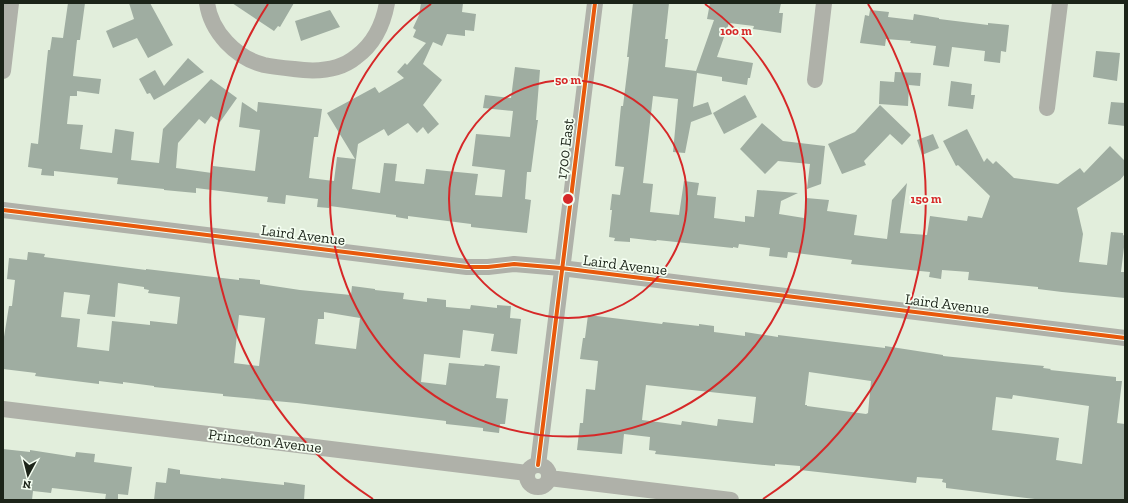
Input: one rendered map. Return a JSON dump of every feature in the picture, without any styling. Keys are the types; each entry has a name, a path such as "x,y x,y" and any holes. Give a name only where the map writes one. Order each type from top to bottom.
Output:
{"street":[{"path":"3,71 11,3"},
{"path":"207,3 213,24 228,44 238,53 250,60 264,65 314,71 330,69 343,64 355,58 364,50 379,31 387,3"},
{"name":"1700 East","path":"533,481 595,3"},
{"path":"814,80 824,3"},
{"path":"1047,108 1060,3"},
{"name":"Laird Avenue","path":"3,210 467,267 488,267 514,264 561,268 1125,338"},
{"name":"Princeton Avenue","path":"3,409 533,481"},
{"path":"533,481 541,486 545,485 549,478 731,500"}],"building":[{"path":"68,3 85,3 80,40 77,40 73,76 101,79 99,94 77,91 77,96 70,96 67,124 83,125 80,149 112,153 115,129 134,132 131,160 159,163 163,129 211,79 237,98 220,122 211,116 205,124 199,119 178,143 176,168 212,173 213,166 255,171 260,130 239,127 242,102 257,112 258,102 322,109 318,137 314,137 309,178 334,181 337,157 355,159 327,113 375,87 379,93 404,78 397,72 405,63 407,65 426,43 413,37 416,30 413,28 419,15 421,3 463,3 462,12 476,14 474,31 465,30 465,36 447,34 442,46 433,42 423,64 442,80 423,105 439,124 428,134 423,127 417,133 408,123 388,136 384,129 358,144 352,189 380,193 384,163 397,164 395,181 424,184 426,169 478,174 475,195 502,197 505,170 472,166 476,134 510,137 513,111 483,108 485,95 511,98 515,67 540,70 536,120 538,120 531,172 527,172 525,199 531,200 527,233 471,227 471,224 408,216 408,219 396,217 396,215 330,206 329,208 317,207 318,199 286,195 285,204 267,202 268,197 196,188 196,193 117,184 118,178 54,171 54,176 41,175 42,169 28,167 31,143 38,144 48,50 50,50 52,37 63,38"},
{"path":"129,3 150,3 173,45 148,58 137,38 113,48 106,31 134,19"},
{"path":"232,3 294,3 280,27 278,26 274,31"},
{"path":"633,3 669,3 665,39 668,39 665,67 696,71 714,20 707,19 710,3 781,3 779,13 783,13 781,33 753,29 754,26 729,23 717,57 753,63 750,78 748,78 747,85 722,81 722,77 697,73 693,107 708,102 712,114 691,122 685,153 673,152 678,99 653,96 643,183 653,184 650,212 679,215 684,181 699,183 697,195 716,197 714,218 745,222 745,216 754,217 757,190 798,193 781,201 779,214 804,218 806,198 829,200 827,211 857,215 854,235 887,239 892,200 907,183 900,233 927,235 930,216 967,221 968,216 982,218 990,196 958,165 956,166 943,141 967,129 984,162 987,158 993,164 996,161 1014,178 1058,184 1080,168 1084,173 1110,146 1125,161 1125,174 1120,180 1077,208 1083,234 1079,262 1107,265 1111,232 1123,233 1125,239 1121,272 1125,272 1125,298 1062,292 1038,289 1038,287 968,280 969,272 942,270 941,279 929,277 930,272 851,264 852,260 788,252 787,258 769,256 770,248 739,244 738,248 733,248 630,238 630,242 614,241 615,238 609,237 612,210 610,210 612,194 620,195 624,167 615,166 621,106 623,106 629,57 627,57"},
{"path":"330,10 340,27 301,41 295,21"},
{"path":"870,10 889,12 888,17 913,20 914,14 939,19 988,25 988,23 1009,25 1006,52 1001,51 1000,63 984,61 985,51 952,47 949,67 933,65 936,46 910,43 911,41 886,39 885,46 860,43 865,15 869,16"},
{"path":"1096,51 1120,53 1117,81 1093,77"},
{"path":"188,58 204,72 154,100 150,93 147,94 139,79 155,70 164,86"},
{"path":"895,72 921,73 920,86 909,85 908,106 879,104 880,81 894,82"},
{"path":"951,81 972,84 971,95 975,95 973,109 948,106"},
{"path":"745,95 757,117 724,134 713,113"},
{"path":"1111,102 1125,103 1125,126 1108,124"},
{"path":"880,105 911,135 902,145 890,134 864,161 866,165 842,174 828,144 855,132"},
{"path":"762,123 783,141 825,146 821,184 807,189 810,164 778,161 765,174 740,149"},
{"path":"933,134 939,148 922,155 917,140"},
{"path":"28,252 45,254 44,257 146,270 239,280 239,278 260,280 260,284 300,290 351,295 352,286 375,289 404,293 403,299 427,302 427,298 446,300 446,307 470,309 471,305 497,308 497,305 511,306 510,318 521,319 517,354 491,351 494,334 463,330 460,358 424,354 421,382 446,385 449,363 500,366 496,398 508,399 505,424 500,424 499,433 483,431 483,428 446,424 446,421 297,403 223,396 223,394 154,387 123,382 123,384 99,381 99,384 35,376 36,373 3,369 3,343 9,306 12,306 15,280 7,279 9,258 27,260","holes":["118,283 144,287 144,289 149,290 148,293 180,297 177,324 150,321 150,325 112,321 109,351 77,347 80,319 61,317 64,292 90,295 87,314 115,317","324,312 360,318 356,349 315,344 318,319 324,319","239,315 265,318 259,366 234,363"]},
{"path":"588,315 662,324 663,322 699,326 699,324 714,326 714,332 745,336 745,332 778,337 778,335 885,348 885,346 943,356 1044,366 1043,368 1051,369 1050,370 1116,377 1116,381 1122,381 1117,423 1125,424 1125,500 1043,500 946,488 946,483 942,482 943,479 917,477 916,483 800,470 800,466 775,464 775,466 655,454 656,451 649,450 650,437 624,434 622,454 577,450 580,423 583,423 586,389 595,390 598,361 580,359 583,338 585,338","holes":["809,372 871,381 868,413 866,414 805,405","646,385 756,397 753,423 718,419 717,426 682,421 681,425 642,420","1013,395 1089,406 1082,464 1056,460 1059,438 992,430 996,397 1012,399"]},
{"path":"3,449 30,452 30,450 75,457 76,452 95,454 94,462 132,467 128,495 118,494 118,500 105,500 106,494 52,488 51,493 33,491 32,500 3,500"},
{"path":"168,468 180,470 180,474 284,485 284,482 305,485 304,500 154,500 156,482 166,483"}],"cycle path":[{"path":"538,465 595,3"},
{"path":"3,210 467,267 488,267 514,264 561,268 1125,338"}]}
